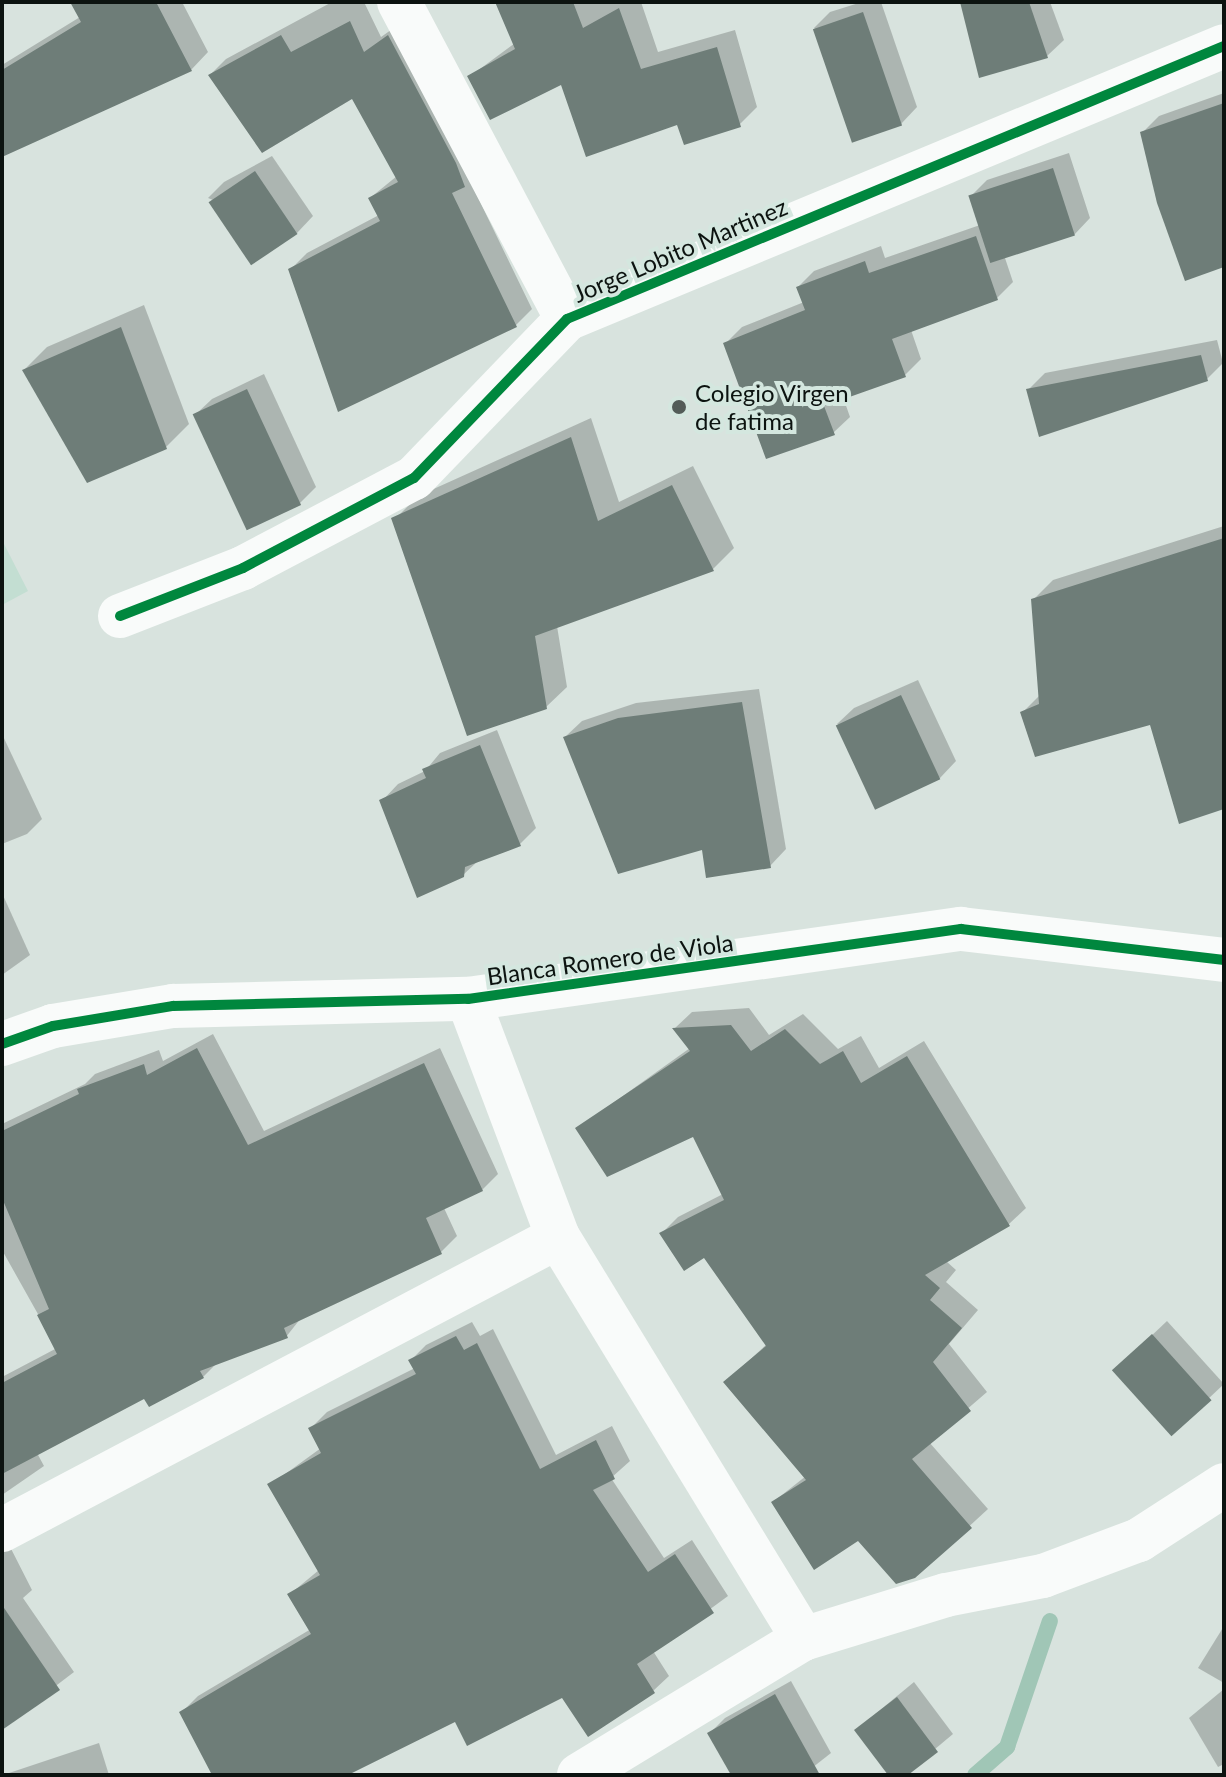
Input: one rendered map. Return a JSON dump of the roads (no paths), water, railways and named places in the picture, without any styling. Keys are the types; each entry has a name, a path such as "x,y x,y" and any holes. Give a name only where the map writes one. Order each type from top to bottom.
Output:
{"street":[{"path":"399,2 567,319"},
{"name":"Jorge Lobito Martinez","path":"120,616 243,568 414,478 567,319 1224,46"},
{"name":"Blanca Romero de Viola","path":"2,1044 53,1026 173,1006 468,999 961,929 1224,960"},
{"path":"468,999 558,1237 803,1639"},
{"path":"2,1530 558,1237"},
{"path":"579,1775 803,1639 946,1595 1043,1576 1213,1508"}],"waterway":[{"path":"975,1775 1007,1747 1050,1621"}],"place":[{"name":"Colegio Virgen de fatima","path":"679,407"}]}
